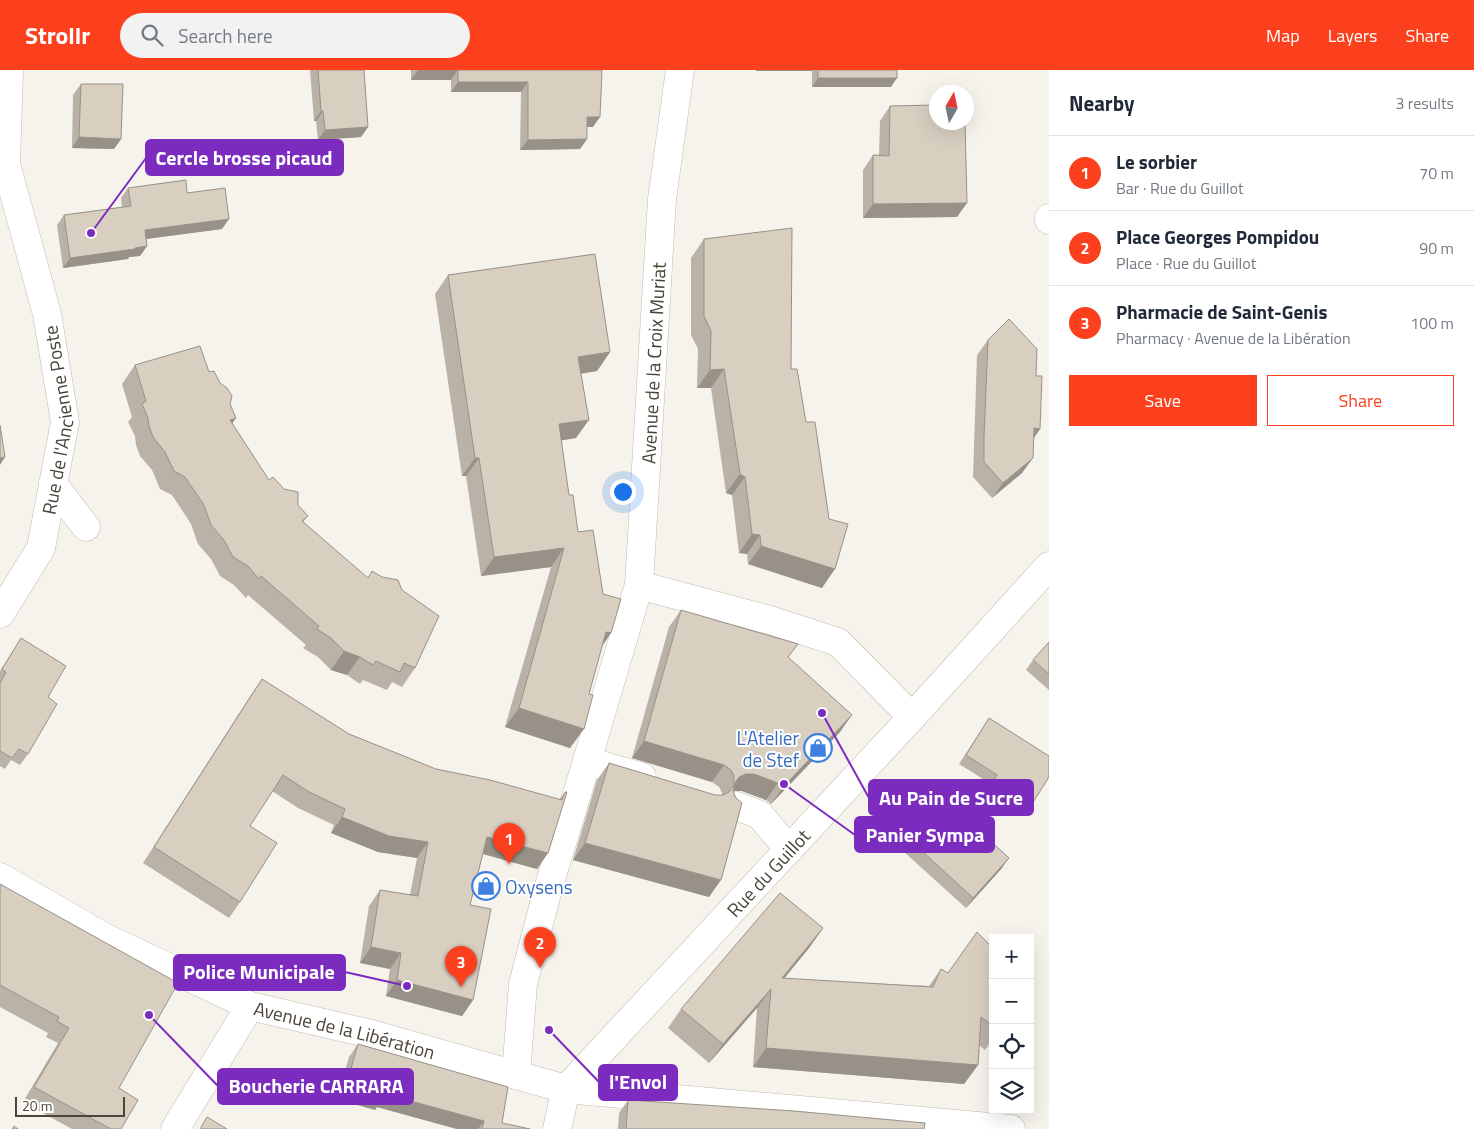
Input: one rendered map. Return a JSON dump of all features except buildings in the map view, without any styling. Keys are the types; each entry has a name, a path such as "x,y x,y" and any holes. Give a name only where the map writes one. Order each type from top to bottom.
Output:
{"street":[{"name":"Rue de l'Ancienne Poste","path":"0,614 41,548 65,422 47,314 6,164 9,70"},
{"name":"Avenue de la Croix Muriat","path":"516,1075 523,984 548,889 639,585 662,198 680,70"},
{"path":"53,484 86,527"},
{"name":"Rue du Guillot","path":"566,1089 912,717 1049,566"},
{"path":"639,585 770,620 838,642 912,717"},
{"path":"587,761 661,783"},
{"path":"736,806 760,816 789,850"},
{"name":"Avenue de la Libération","path":"0,877 104,937 250,1006 371,1034 566,1089 1011,1129"},
{"path":"175,1129 250,1006"},
{"path":"557,1129 566,1089"}],"place":[{"name":"Cercle brosse picaud","path":"91,233"},
{"name":"Au Pain de Sucre","path":"822,713"},
{"name":"L'Atelier de Stef","path":"818,748"},
{"name":"Panier Sympa","path":"784,784"},
{"name":"Le sorbier","path":"509,864"},
{"name":"Oxysens","path":"486,886"},
{"name":"Place Georges Pompidou","path":"540,968"},
{"name":"Police Municipale","path":"407,986"},
{"name":"Pharmacie de Saint-Genis","path":"461,987"},
{"name":"Boucherie CARRARA","path":"149,1015"},
{"name":"l'Envol","path":"549,1030"}]}
